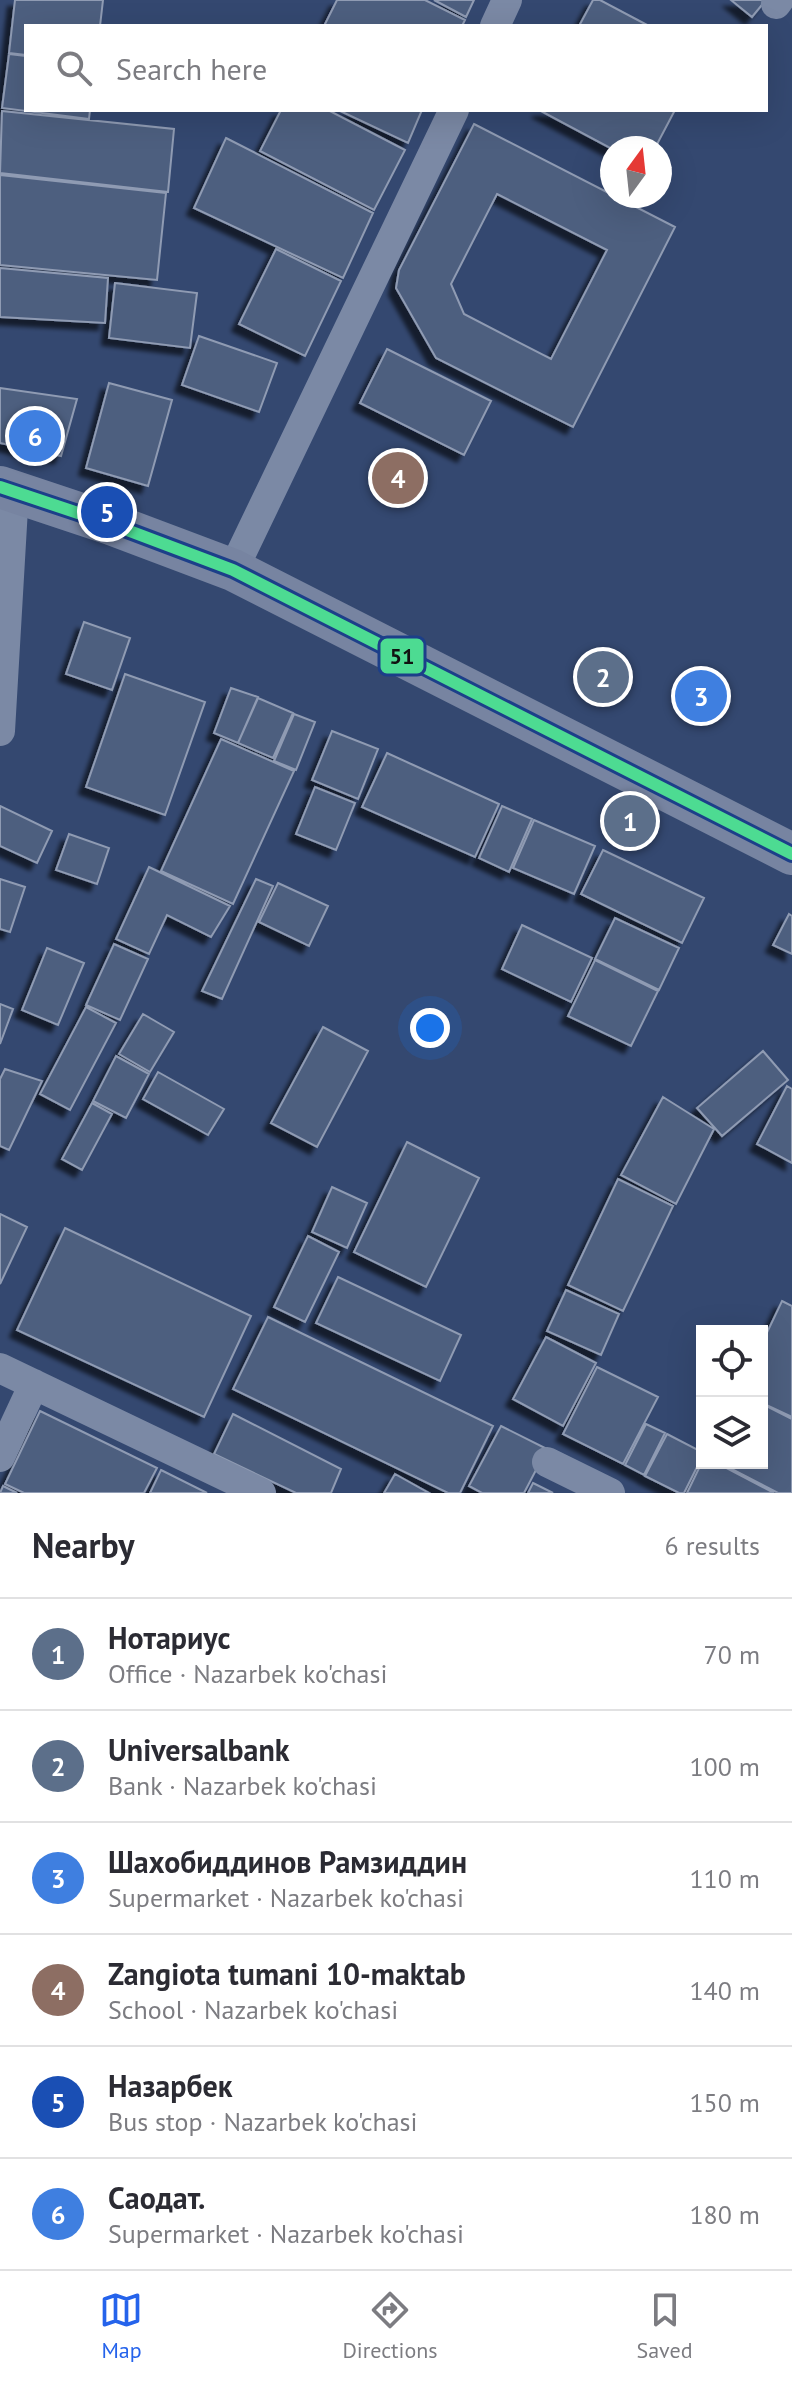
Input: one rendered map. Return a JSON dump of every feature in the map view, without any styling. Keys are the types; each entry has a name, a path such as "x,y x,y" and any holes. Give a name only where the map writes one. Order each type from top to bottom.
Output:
{"main road":[{"path":"7,489 233,570 792,854"}],"street":[{"path":"496,24 507,0"},
{"path":"233,570 453,112"},
{"path":"0,731 7,489"},
{"path":"0,1368 261,1493"},
{"path":"0,1457 34,1384"},
{"path":"547,1462 610,1493"}],"building":[{"path":"15,0 103,0 100,24 24,24 24,55 9,53"},
{"path":"337,0 425,0 465,20 463,24 325,24"},
{"path":"434,0 474,0 466,17"},
{"path":"593,0 600,0 645,24 580,24"},
{"path":"731,0 766,0 752,17"},
{"path":"9,54 24,56 24,111 2,108"},
{"path":"2,111 174,129 168,192 0,173"},
{"path":"34,112 90,112 89,119"},
{"path":"280,112 332,112 405,150 374,210 260,151"},
{"path":"342,112 421,112 408,143"},
{"path":"543,112 674,112 661,136 600,136 600,143"},
{"path":"474,124 600,189 600,208 638,208 675,227 573,427 436,358 396,288 399,270","holes":["497,194 607,250 551,359 464,314 451,284"]},
{"path":"226,138 373,213 343,278 194,208"},
{"path":"0,175 166,193 157,280 0,265"},
{"path":"276,249 341,281 305,356 239,324"},
{"path":"0,268 108,278 105,323 0,317"},
{"path":"115,283 197,293 190,348 109,338"},
{"path":"199,336 277,363 259,412 182,385"},
{"path":"387,349 491,401 464,455 360,403"},
{"path":"109,383 172,400 148,486 86,468"},
{"path":"0,388 77,399 61,456 0,443"},
{"path":"84,622 130,638 112,690 66,674"},
{"path":"125,674 205,702 165,815 86,787"},
{"path":"231,688 258,697 238,743 214,733"},
{"path":"258,698 293,713 273,758 238,743"},
{"path":"294,714 315,722 296,770 274,761"},
{"path":"332,731 378,749 358,799 312,780"},
{"path":"221,739 294,771 233,904 161,871"},
{"path":"387,753 499,804 475,857 362,807"},
{"path":"315,787 355,803 336,850 296,834"},
{"path":"0,806 52,831 37,863 0,846"},
{"path":"502,806 532,819 509,872 479,858"},
{"path":"534,820 595,846 574,894 513,868"},
{"path":"69,834 109,848 97,884 56,870"},
{"path":"603,850 704,898 682,943 581,894"},
{"path":"149,867 230,906 211,937 167,915 149,954 116,939"},
{"path":"0,879 25,887 10,932 0,929"},
{"path":"256,879 273,886 222,999 202,991"},
{"path":"278,883 328,906 309,946 259,922"},
{"path":"789,914 792,916 792,954 773,945"},
{"path":"615,918 679,948 659,990 595,959"},
{"path":"522,925 592,958 571,1002 502,969"},
{"path":"114,944 148,959 120,1020 86,1005"},
{"path":"47,948 84,963 58,1025 22,1010"},
{"path":"595,960 658,991 631,1046 568,1016"},
{"path":"0,1004 13,1009 0,1044"},
{"path":"86,1007 116,1023 70,1110 40,1094"},
{"path":"143,1014 174,1032 150,1072 119,1054"},
{"path":"323,1027 368,1051 317,1147 271,1123"},
{"path":"763,1051 788,1080 722,1136 697,1108"},
{"path":"116,1056 149,1074 126,1118 93,1101"},
{"path":"5,1069 42,1081 9,1150 0,1146 0,1079"},
{"path":"158,1072 224,1109 208,1135 143,1099"},
{"path":"787,1086 792,1089 792,1163 757,1144"},
{"path":"663,1097 714,1129 676,1204 621,1175"},
{"path":"92,1103 112,1114 82,1170 62,1159"},
{"path":"407,1142 479,1178 426,1287 354,1252"},
{"path":"618,1179 673,1206 623,1311 568,1285"},
{"path":"332,1187 367,1203 347,1248 312,1232"},
{"path":"0,1214 27,1227 0,1284"},
{"path":"65,1228 251,1316 204,1417 17,1330"},
{"path":"308,1236 339,1252 305,1322 274,1307"},
{"path":"338,1277 461,1335 440,1381 316,1323"},
{"path":"566,1290 619,1314 601,1355 547,1331"},
{"path":"782,1301 792,1306 792,1417 768,1406 768,1330"},
{"path":"268,1317 493,1426 460,1493 448,1493 233,1389"},
{"path":"546,1337 596,1363 563,1426 513,1399"},
{"path":"597,1367 658,1397 623,1464 563,1434"},
{"path":"768,1407 792,1419 792,1493 778,1493 732,1469 768,1469"},
{"path":"40,1411 157,1468 144,1493 24,1493 5,1484"},
{"path":"233,1414 341,1469 331,1493 296,1493 214,1454"},
{"path":"646,1424 665,1433 644,1475 625,1465"},
{"path":"501,1426 547,1449 524,1493 482,1493 469,1486"},
{"path":"667,1434 696,1449 696,1469 684,1493 645,1476"},
{"path":"699,1469 728,1469 774,1493 687,1493"},
{"path":"161,1470 207,1493 150,1493"},
{"path":"395,1474 429,1493 384,1493"},
{"path":"533,1483 553,1493 528,1493"},
{"path":"3,1486 17,1493 0,1493"}],"transit line":[{"name":"51","path":"0,487 233,570 792,854"}],"place":[{"name":"Саодат.","path":"35,436"},
{"name":"Zangiota tumani 10-maktab","path":"398,478"},
{"name":"Назарбек","path":"107,512"},
{"name":"Universalbank","path":"603,677"},
{"name":"Шахобиддинов Рамзиддин","path":"701,696"},
{"name":"Нотариус","path":"630,821"}]}
